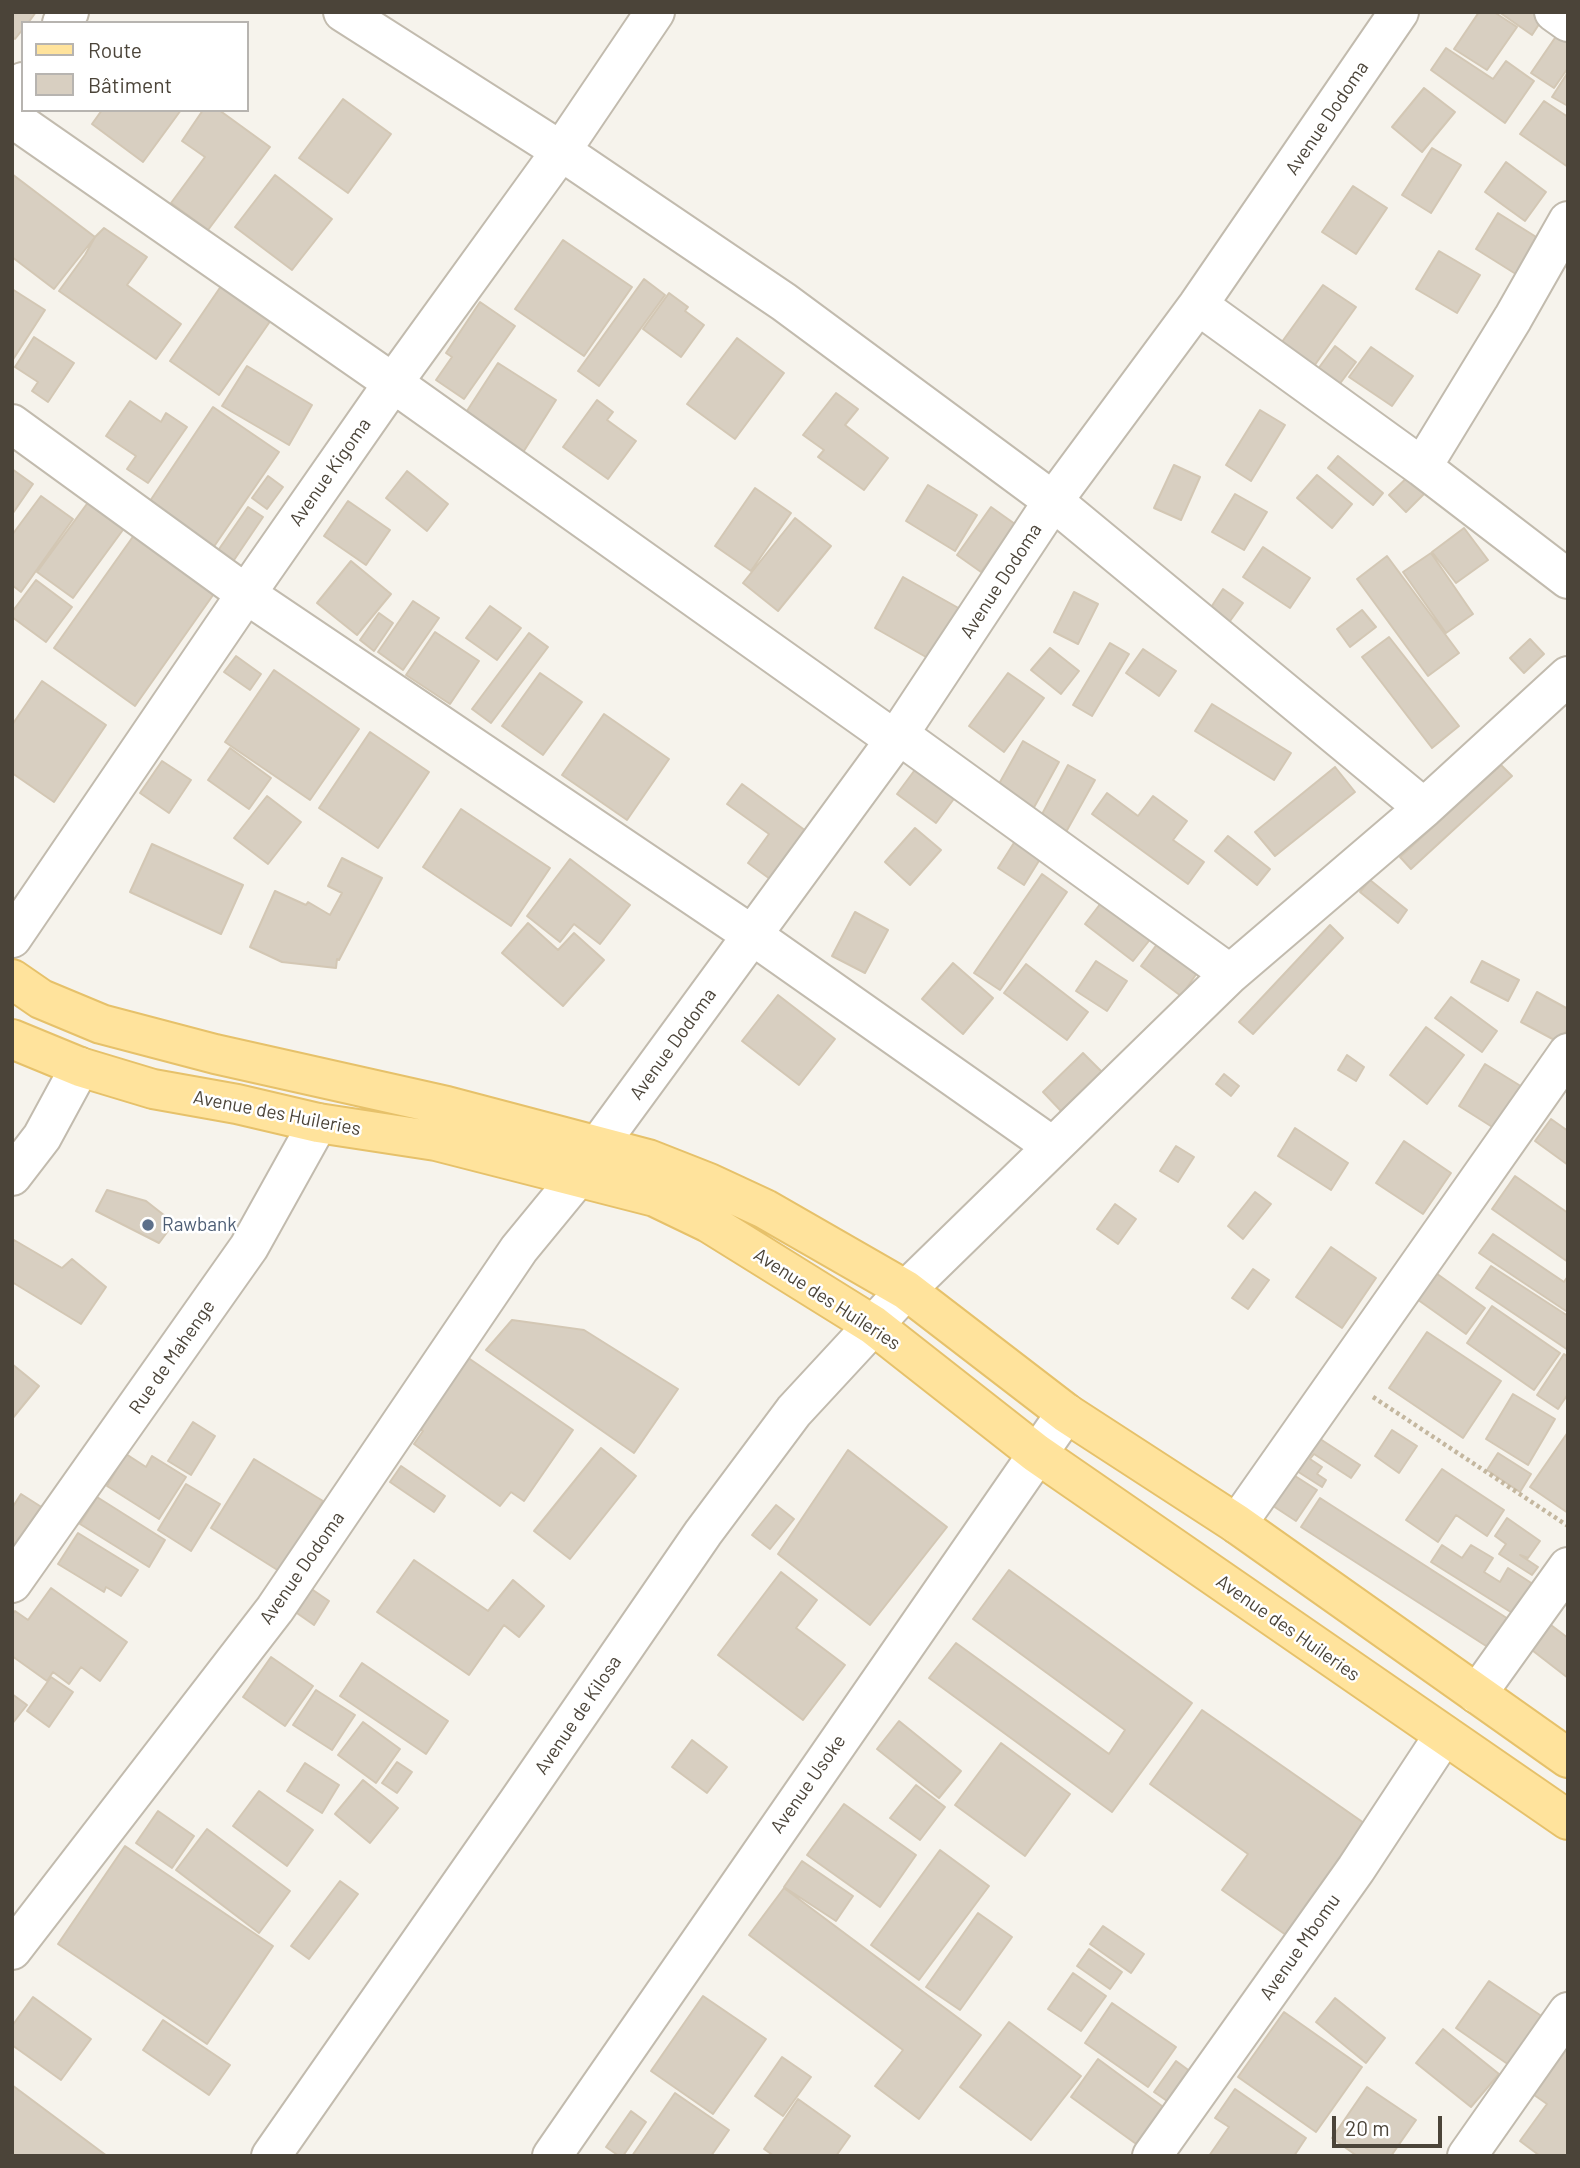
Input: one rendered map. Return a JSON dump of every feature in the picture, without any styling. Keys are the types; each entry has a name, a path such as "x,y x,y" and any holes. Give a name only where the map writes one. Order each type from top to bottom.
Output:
{"main road":[{"name":"Avenue des Huileries","path":"12,979 41,999 101,1024 141,1036 447,1106 588,1161 709,1223 873,1325 1036,1453 1568,1820"},
{"name":"Avenue des Huileries","path":"12,1039 80,1067 153,1089 237,1104 318,1123 436,1140 588,1161 648,1159 732,1193 820,1239 905,1290 1066,1413 1237,1524 1568,1758"}],"street":[{"path":"343,12 561,151 784,302 1053,501 1424,808"},
{"name":"Avenue Kigoma","path":"12,938 246,594 393,383 561,151 655,12"},
{"name":"Avenue Dodoma","path":"12,1950 275,1609 519,1249 588,1161 897,737 1053,501 1198,305 1399,12"},
{"path":"1554,12 1568,22"},
{"path":"12,118 897,737 1230,974"},
{"path":"1422,467 1513,318 1568,221"},
{"path":"1198,305 1422,467 1568,579"},
{"path":"12,424 246,594 752,935 1052,1146"},
{"name":"Avenue de Kilosa","path":"271,2156 703,1532 794,1411 905,1290 1230,974 1424,808 1568,676"},
{"path":"1237,1524 1568,1053"},
{"path":"12,1176 42,1137 80,1067"},
{"name":"Rue de Mahenge","path":"12,1583 249,1247 318,1123"},
{"name":"Avenue Usoke","path":"552,2156 1066,1413"},
{"path":"1477,1694 1568,1567"},
{"name":"Avenue Mbomu","path":"1152,2156 1356,1869 1444,1735"},
{"path":"1467,2156 1568,2012"}],"path":[{"path":"1340,1375 1568,1526"}],"building":[{"path":"12,12 36,12 29,21 21,21 21,32 15,39 12,37"},
{"path":"1479,12 1494,12 1517,27 1487,70 1454,49"},
{"path":"1499,12 1541,12 1545,15 1532,35"},
{"path":"1559,32 1568,38 1568,68 1554,88 1531,73"},
{"path":"1446,48 1493,79 1506,61 1534,81 1505,123 1431,70"},
{"path":"1568,72 1568,106 1552,97"},
{"path":"1424,88 1455,112 1422,152 1392,127"},
{"path":"343,99 391,134 348,193 299,158"},
{"path":"1544,101 1568,117 1568,167 1520,134"},
{"path":"101,112 180,112 143,162 92,124"},
{"path":"202,112 222,112 270,147 208,230 171,203 205,157 182,141"},
{"path":"1432,148 1461,165 1431,213 1402,195"},
{"path":"1506,162 1546,192 1525,221 1485,192"},
{"path":"12,174 95,237 54,289 12,257"},
{"path":"275,175 332,219 292,270 235,227"},
{"path":"1353,186 1387,208 1356,254 1322,232"},
{"path":"1498,213 1541,240 1519,276 1476,249"},
{"path":"104,228 147,257 127,285 181,324 156,359 59,291"},
{"path":"563,240 632,287 584,356 515,309"},
{"path":"1439,251 1480,275 1457,313 1416,289"},
{"path":"230,273 280,307 219,395 170,361"},
{"path":"644,279 665,295 599,386 578,371"},
{"path":"1323,285 1356,307 1312,369 1279,346"},
{"path":"12,289 45,310 12,361"},
{"path":"669,293 688,307 685,311 704,325 681,357 643,329"},
{"path":"480,302 515,326 464,399 436,380 452,357 446,353"},
{"path":"34,337 74,363 48,402 32,391 38,382 15,367"},
{"path":"737,338 784,373 735,439 687,404"},
{"path":"1335,346 1356,362 1330,397 1309,381"},
{"path":"1371,347 1413,376 1392,406 1349,377"},
{"path":"498,363 556,400 522,454 463,417"},
{"path":"247,366 312,405 289,445 222,406"},
{"path":"836,393 858,409 845,425 888,458 864,490 818,457 824,450 803,435"},
{"path":"597,400 613,412 607,420 636,441 608,479 563,447"},
{"path":"130,401 161,422 166,413 187,427 148,483 127,469 136,456 106,436"},
{"path":"213,407 279,452 213,548 148,504"},
{"path":"1260,410 1285,425 1251,481 1226,465"},
{"path":"1338,456 1383,493 1373,505 1328,468"},
{"path":"1174,465 1200,477 1181,520 1154,508"},
{"path":"1417,468 1434,484 1406,512 1389,495"},
{"path":"12,469 33,484 13,513 12,513"},
{"path":"407,471 448,504 427,531 386,498"},
{"path":"1317,475 1352,504 1332,528 1297,498"},
{"path":"268,476 283,487 267,509 252,498"},
{"path":"928,485 977,515 955,551 906,521"},
{"path":"755,488 791,513 751,571 715,546"},
{"path":"1235,494 1267,512 1244,550 1212,532"},
{"path":"41,496 73,519 21,592 12,585 12,535"},
{"path":"92,497 128,523 73,598 37,572"},
{"path":"348,501 390,530 366,565 324,536"},
{"path":"248,507 263,517 232,563 217,552"},
{"path":"991,507 1015,524 981,572 957,555"},
{"path":"795,518 831,546 778,611 743,583"},
{"path":"1464,528 1488,560 1456,583 1432,552"},
{"path":"137,531 218,588 135,706 54,648"},
{"path":"1263,547 1310,578 1290,608 1243,577"},
{"path":"1431,553 1473,614 1446,633 1403,572"},
{"path":"1387,556 1459,653 1428,676 1357,579"},
{"path":"351,561 391,594 357,635 317,603"},
{"path":"903,577 962,610 933,661 875,628"},
{"path":"36,580 72,607 46,642 12,617 12,612"},
{"path":"1223,589 1243,603 1225,628 1206,615"},
{"path":"1074,592 1098,604 1078,644 1054,632"},
{"path":"413,601 439,618 403,670 378,652"},
{"path":"490,606 521,628 497,660 466,638"},
{"path":"1362,610 1376,627 1350,647 1337,629"},
{"path":"379,613 393,623 374,651 360,640"},
{"path":"435,632 479,661 450,704 406,675"},
{"path":"529,633 548,647 491,723 472,709"},
{"path":"1389,637 1459,726 1432,748 1362,657"},
{"path":"1530,639 1544,654 1524,673 1510,658"},
{"path":"1110,643 1129,654 1092,716 1073,705"},
{"path":"1050,648 1079,671 1061,694 1031,670"},
{"path":"1143,649 1176,671 1159,696 1126,673"},
{"path":"236,656 261,674 250,690 224,672"},
{"path":"274,670 359,729 310,800 225,742"},
{"path":"540,673 582,702 543,755 502,726"},
{"path":"1008,673 1044,698 1004,752 969,726"},
{"path":"42,681 106,725 54,802 12,773 12,725"},
{"path":"1212,704 1291,753 1274,780 1195,731"},
{"path":"604,714 669,759 627,820 562,775"},
{"path":"370,732 429,772 378,848 319,808"},
{"path":"1023,741 1059,762 1032,811 995,791"},
{"path":"230,748 271,778 249,809 208,780"},
{"path":"162,761 191,780 169,813 140,793"},
{"path":"920,763 959,792 936,823 897,794"},
{"path":"1068,765 1095,780 1066,832 1040,818"},
{"path":"1501,765 1512,776 1411,869 1400,857"},
{"path":"1335,767 1355,792 1275,856 1255,832"},
{"path":"742,784 806,831 770,879 748,863 769,834 727,804"},
{"path":"1107,793 1138,816 1153,796 1187,821 1173,840 1204,862 1188,884 1092,814"},
{"path":"267,796 301,822 268,864 234,838"},
{"path":"461,809 550,868 511,926 423,867"},
{"path":"915,828 941,850 910,885 885,862"},
{"path":"1019,835 1045,851 1024,885 998,868"},
{"path":"1228,836 1270,869 1257,885 1215,851"},
{"path":"152,844 243,885 221,934 130,892"},
{"path":"342,858 382,878 339,960 337,959 336,968 282,962 250,947 275,891 306,905 308,902 330,915 342,893 328,886"},
{"path":"570,859 630,905 600,944 574,924 560,942 527,916"},
{"path":"1042,874 1067,892 1000,990 974,973"},
{"path":"1370,880 1407,910 1398,923 1360,892"},
{"path":"1107,895 1156,932 1133,961 1085,924"},
{"path":"855,912 888,930 865,973 832,956"},
{"path":"528,923 558,950 574,933 604,960 563,1006 502,953"},
{"path":"1330,925 1343,938 1253,1034 1239,1022"},
{"path":"1163,936 1202,966 1181,996 1141,966"},
{"path":"1096,961 1127,981 1107,1011 1076,991"},
{"path":"1482,961 1519,980 1508,1001 1471,982"},
{"path":"953,963 993,998 963,1034 922,999"},
{"path":"1026,964 1088,1012 1067,1040 1004,993"},
{"path":"1537,992 1568,1009 1568,1028 1560,1043 1521,1022"},
{"path":"778,995 835,1039 799,1085 742,1041"},
{"path":"1451,997 1497,1031 1482,1052 1435,1018"},
{"path":"1426,1027 1464,1055 1427,1104 1390,1075"},
{"path":"1083,1053 1102,1072 1061,1111 1043,1092"},
{"path":"1347,1055 1364,1067 1356,1081 1338,1070"},
{"path":"1485,1064 1532,1093 1505,1135 1459,1106"},
{"path":"1224,1074 1239,1086 1231,1096 1216,1084"},
{"path":"1551,1119 1568,1131 1568,1165 1535,1141"},
{"path":"1295,1128 1348,1163 1331,1190 1278,1156"},
{"path":"1404,1141 1451,1173 1423,1214 1376,1183"},
{"path":"1176,1146 1194,1157 1178,1182 1160,1171"},
{"path":"1515,1176 1568,1213 1568,1262 1492,1209"},
{"path":"107,1190 146,1201 174,1223 159,1243 96,1211"},
{"path":"1255,1192 1271,1204 1243,1239 1228,1226"},
{"path":"1115,1204 1136,1219 1118,1244 1097,1229"},
{"path":"1493,1234 1564,1282 1568,1276 1566,1311 1479,1253"},
{"path":"14,1240 62,1268 72,1259 106,1287 81,1324 12,1282"},
{"path":"1331,1247 1376,1278 1342,1328 1296,1297"},
{"path":"1426,1266 1485,1308 1466,1334 1407,1292"},
{"path":"1491,1266 1568,1316 1568,1350 1476,1288"},
{"path":"1253,1269 1269,1280 1248,1309 1232,1298"},
{"path":"1492,1306 1560,1353 1534,1390 1467,1343"},
{"path":"512,1320 584,1330 678,1389 634,1453 486,1350"},
{"path":"1427,1332 1501,1381 1463,1438 1389,1388"},
{"path":"1564,1354 1568,1357 1568,1394 1558,1409 1537,1395"},
{"path":"464,1355 573,1430 524,1501 511,1492 500,1506 414,1444 423,1431 415,1426"},
{"path":"12,1364 39,1386 12,1419"},
{"path":"1513,1394 1555,1419 1528,1465 1486,1439"},
{"path":"193,1422 215,1436 191,1475 168,1461"},
{"path":"1392,1430 1417,1446 1399,1473 1375,1456"},
{"path":"1568,1432 1568,1513 1530,1487"},
{"path":"1311,1433 1360,1465 1351,1478 1314,1454 1310,1459 1322,1467 1317,1474 1326,1480 1322,1487 1289,1466"},
{"path":"601,1448 636,1476 570,1559 534,1531"},
{"path":"848,1450 947,1527 870,1625 778,1554"},
{"path":"1498,1453 1531,1474 1520,1492 1487,1470"},
{"path":"126,1454 146,1467 152,1456 186,1477 159,1519 107,1486"},
{"path":"254,1459 323,1501 279,1571 211,1528"},
{"path":"401,1466 445,1496 434,1512 390,1482"},
{"path":"1281,1467 1317,1490 1296,1521 1261,1498"},
{"path":"1442,1469 1504,1510 1487,1536 1456,1515 1438,1542 1406,1520"},
{"path":"186,1484 220,1504 191,1551 158,1530"},
{"path":"21,1494 43,1508 12,1551 12,1508"},
{"path":"97,1497 165,1540 149,1567 80,1524"},
{"path":"1320,1498 1516,1624 1497,1653 1301,1527"},
{"path":"776,1505 794,1519 770,1549 752,1535"},
{"path":"1507,1518 1540,1541 1528,1558 1520,1555 1538,1567 1532,1575 1499,1554 1506,1544 1495,1536"},
{"path":"78,1533 138,1570 121,1596 106,1587 104,1592 58,1564"},
{"path":"1442,1545 1462,1558 1471,1545 1493,1558 1484,1572 1500,1582 1508,1568 1536,1586 1517,1616 1431,1562"},
{"path":"414,1560 488,1611 513,1580 544,1606 519,1637 504,1625 469,1675 377,1612"},
{"path":"1009,1570 1192,1703 1112,1812 929,1678 956,1643 1109,1754 1125,1730 973,1619"},
{"path":"781,1572 817,1600 796,1628 845,1665 803,1720 718,1655"},
{"path":"51,1588 127,1642 100,1681 81,1667 69,1684 53,1672 47,1681 12,1656 12,1615 15,1611 28,1620"},
{"path":"310,1588 329,1601 314,1625 294,1611"},
{"path":"1547,1622 1568,1638 1568,1678 1528,1647"},
{"path":"271,1657 313,1686 285,1726 243,1697"},
{"path":"362,1663 448,1721 426,1754 340,1696"},
{"path":"51,1677 73,1692 49,1727 27,1711"},
{"path":"316,1690 355,1715 332,1750 293,1725"},
{"path":"12,1694 27,1705 12,1724"},
{"path":"1202,1710 1364,1823 1286,1935 1222,1890 1248,1854 1150,1784"},
{"path":"899,1721 961,1771 939,1798 877,1749"},
{"path":"363,1722 400,1749 376,1783 338,1755"},
{"path":"692,1740 727,1767 707,1793 672,1767"},
{"path":"1001,1743 1070,1794 1025,1856 955,1805"},
{"path":"397,1762 412,1772 397,1793 382,1783"},
{"path":"305,1763 339,1785 322,1813 287,1791"},
{"path":"363,1780 398,1808 370,1843 335,1814"},
{"path":"916,1785 945,1807 920,1840 890,1818"},
{"path":"259,1791 313,1830 287,1866 233,1826"},
{"path":"844,1804 916,1855 880,1907 807,1855"},
{"path":"158,1811 194,1836 172,1868 136,1843"},
{"path":"207,1829 290,1891 259,1933 176,1870"},
{"path":"125,1846 273,1946 207,2044 58,1944"},
{"path":"940,1850 989,1886 919,1980 871,1945"},
{"path":"802,1861 853,1896 836,1921 784,1887"},
{"path":"340,1881 358,1894 309,1959 291,1946"},
{"path":"784,1888 981,2035 919,2119 875,2086 903,2050 749,1935"},
{"path":"978,1913 1012,1937 960,2010 926,1987"},
{"path":"1103,1926 1144,1954 1131,1973 1090,1944"},
{"path":"1089,1949 1122,1972 1110,1989 1077,1966"},
{"path":"1073,1973 1106,1996 1081,2031 1048,2009"},
{"path":"1489,1981 1543,2017 1509,2065 1456,2028"},
{"path":"703,1996 766,2039 713,2114 651,2071"},
{"path":"33,1997 91,2039 61,2080 12,2045 12,2026"},
{"path":"1335,1998 1385,2038 1366,2063 1316,2022"},
{"path":"1112,2003 1176,2047 1148,2087 1085,2043"},
{"path":"1284,2012 1362,2067 1316,2132 1238,2077"},
{"path":"163,2020 230,2065 209,2095 143,2050"},
{"path":"1009,2022 1081,2076 1031,2140 960,2087"},
{"path":"1443,2029 1499,2074 1471,2107 1416,2063"},
{"path":"1568,2033 1568,2156 1540,2156 1520,2141 1547,2104 1527,2090"},
{"path":"782,2057 811,2077 783,2116 755,2096"},
{"path":"1098,2059 1166,2109 1139,2146 1071,2097"},
{"path":"1176,2061 1191,2072 1170,2103 1154,2092"},
{"path":"12,2085 107,2156 12,2156"},
{"path":"1367,2087 1416,2120 1391,2156 1357,2156 1332,2138"},
{"path":"1235,2089 1306,2138 1294,2156 1209,2156 1229,2127 1215,2118"},
{"path":"675,2093 729,2130 711,2156 632,2156"},
{"path":"798,2099 850,2136 836,2156 774,2156 764,2149"},
{"path":"631,2111 646,2122 623,2156 619,2156 606,2147"}],"place":[{"name":"Rawbank","path":"148,1225"}]}
